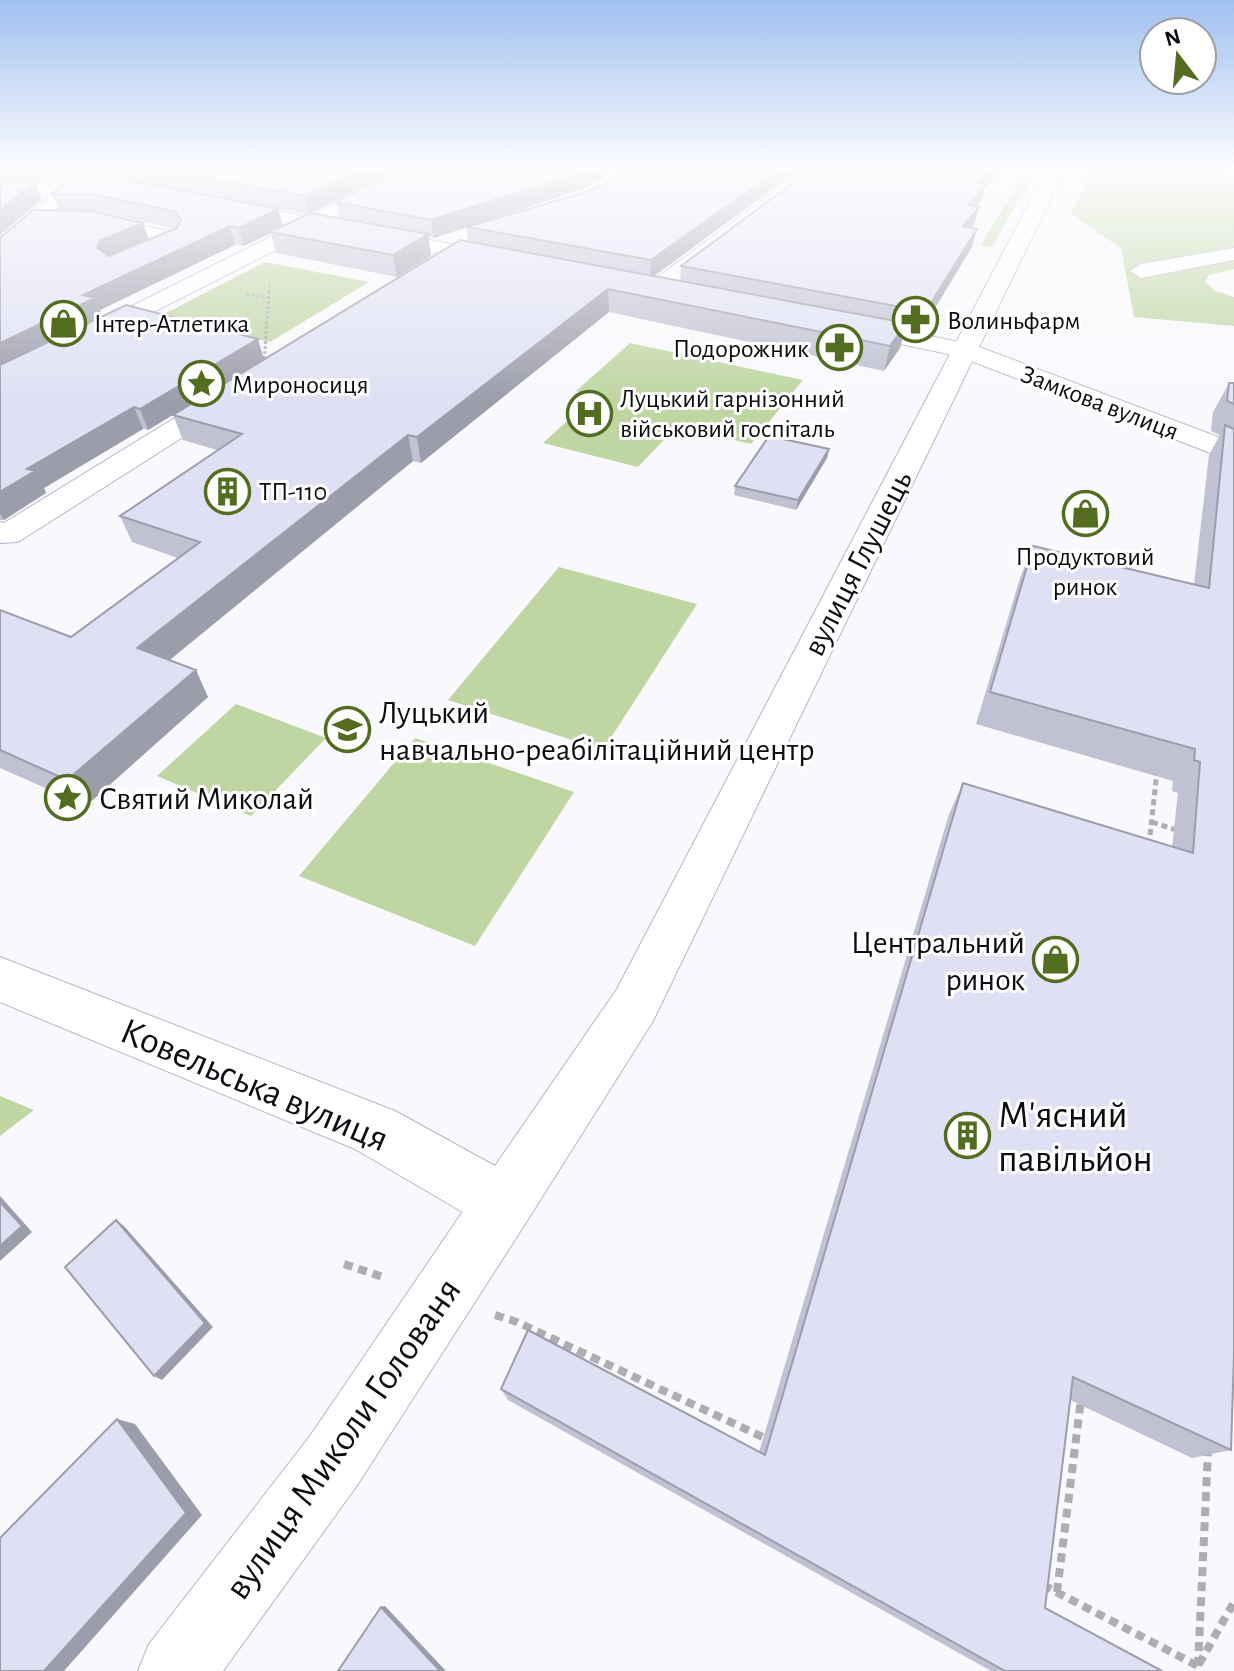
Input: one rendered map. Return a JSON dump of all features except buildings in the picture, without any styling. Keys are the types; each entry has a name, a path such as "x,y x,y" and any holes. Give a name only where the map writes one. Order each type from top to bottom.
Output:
{"street":[{"path":"118,266 164,245"},
{"path":"0,382 269,245"},
{"path":"419,245 524,264"},
{"path":"656,289 715,245"},
{"name":"вулиця Глушець","path":"504,1203 635,1005 1018,245"},
{"path":"1141,271 1234,254"},
{"path":"627,284 686,295"},
{"name":"Замкова вулиця","path":"821,321 965,350 1234,453"},
{"path":"0,532 7,535 263,373"},
{"name":"Ковельська вулиця","path":"0,979 375,1130 504,1203"},
{"name":"вулиця Миколи Голованя","path":"176,1671 334,1460 504,1203"}],"path":[{"path":"263,373 271,272"},
{"path":"1148,854 1158,761"},
{"path":"1152,822 1193,835"},
{"path":"344,1264 517,1322 783,1447"},
{"path":"1057,1592 1082,1388"},
{"path":"1198,1666 1209,1443"},
{"path":"1030,1578 1198,1666"},
{"path":"1198,1666 1234,1602"}],"green space":[{"path":"1117,245 1234,245 1234,269 1209,275 1205,282 1216,291 1234,297 1234,326 1134,317 1121,248"},
{"path":"265,262 369,282 270,342 160,316"},
{"path":"630,343 803,380 751,444 677,426 638,467 543,443 595,396 576,391"},
{"path":"559,567 697,604 603,750 448,700"},
{"path":"236,704 326,738 251,816 157,776"},
{"path":"415,738 574,792 475,946 299,876"},
{"path":"0,1096 34,1110 0,1136"}],"place":[{"name":"Волиньфарм","path":"916,320"},
{"name":"Інтер-Атлетика","path":"63,323"},
{"name":"Подорожник","path":"840,348"},
{"name":"Мироносиця","path":"201,384"},
{"name":"Луцький гарнізонний військовий госпіталь","path":"589,413"},
{"name":"ТП-110","path":"228,491"},
{"name":"Продуктовий ринок","path":"1085,513"},
{"name":"Луцький навчально-реабілітаційний центр","path":"348,730"},
{"name":"Святий Миколай","path":"68,798"},
{"name":"Центральний ринок","path":"1056,960"},
{"name":"М'ясний павільйон","path":"967,1136"}]}
